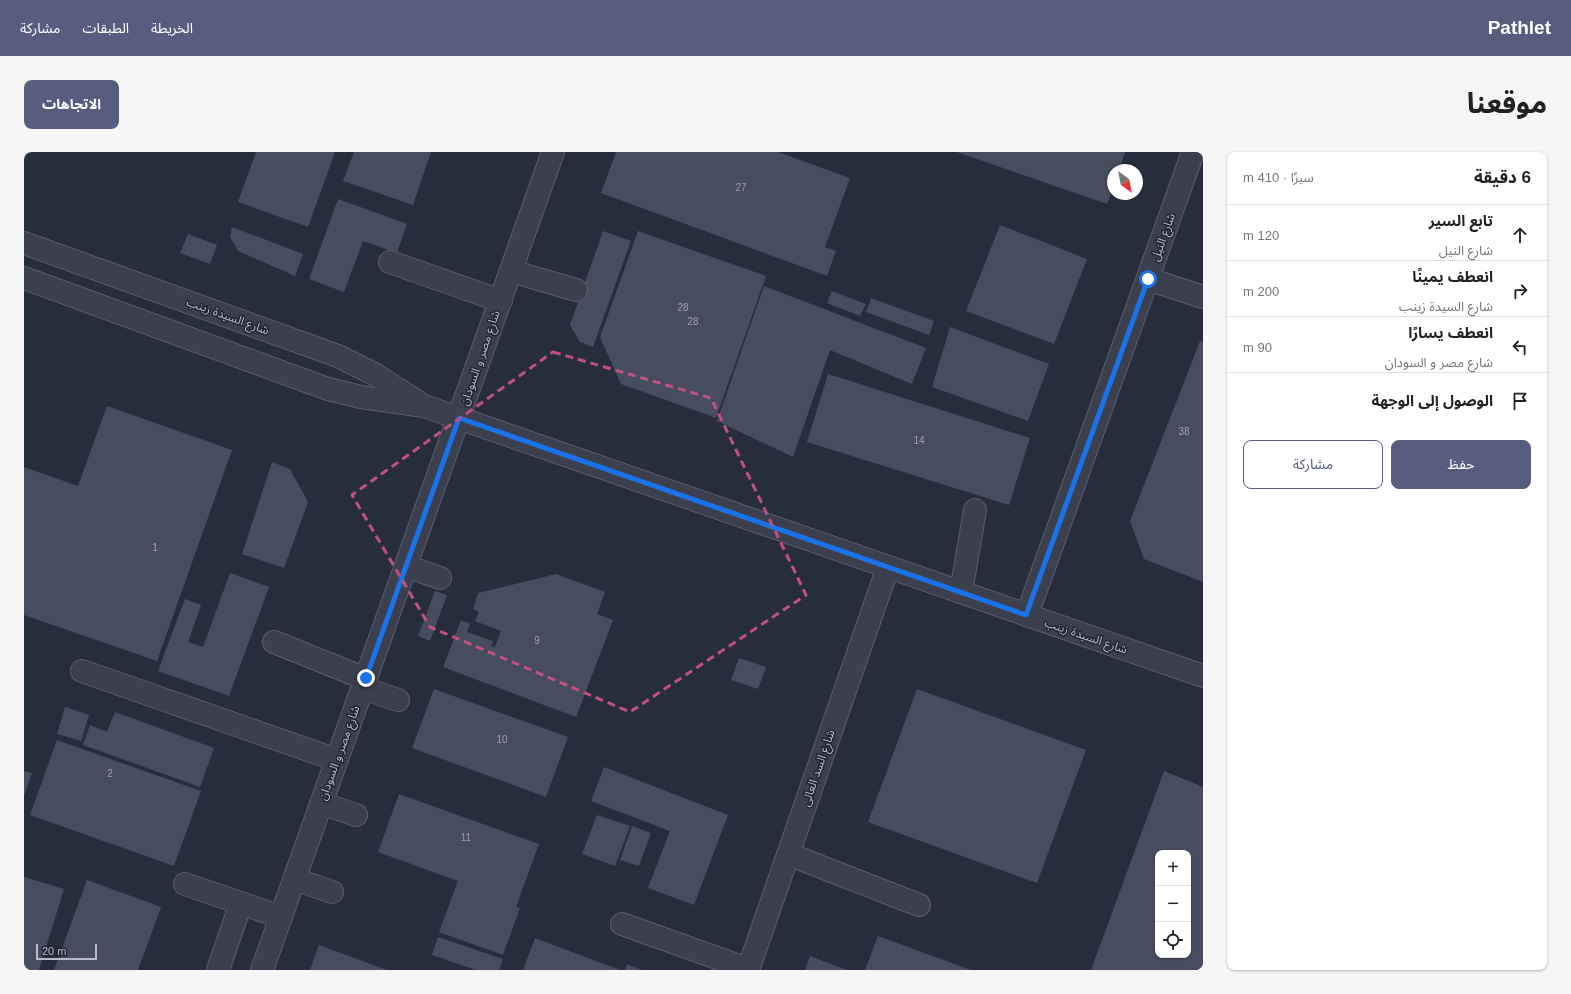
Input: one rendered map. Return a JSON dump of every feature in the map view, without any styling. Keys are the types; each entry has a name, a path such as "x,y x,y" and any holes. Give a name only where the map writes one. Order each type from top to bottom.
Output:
{"lane":[{"name":"شارع مصر و السودان","path":"262,970 553,152"},
{"name":"شارع النيل","path":"1026,615 1193,152"},
{"name":"شارع السيدة زينب","path":"24,242 338,356 376,375 424,406"},
{"path":"390,262 501,301"},
{"path":"511,271 576,290"},
{"name":"شارع السيدة زينب","path":"24,278 328,389 361,397 424,406 1203,676"},
{"path":"1148,279 1203,297"},
{"path":"961,592 975,510"},
{"path":"406,566 440,578"},
{"name":"شارع السد العالى","path":"748,970 888,567"},
{"path":"274,642 398,700"},
{"path":"82,672 337,760"},
{"path":"321,803 356,816"},
{"path":"788,854 919,905"},
{"path":"294,879 332,892"},
{"path":"185,884 281,917"},
{"path":"218,970 242,903"},
{"path":"622,924 748,970"}],"highlighted area":[{"path":"553,352 711,398 806,595 630,712 430,627 352,495"}],"building":[{"path":"256,152 335,152 308,227 238,202"},
{"path":"354,152 431,152 413,205 343,181"},
{"path":"616,152 778,152 850,178 825,247 836,251 827,276 601,193"},
{"path":"957,152 1125,152 1121,164 1107,164 1107,200 1108,200 1107,204"},
{"path":"338,199 407,224 397,253 363,241 344,292 309,279"},
{"path":"1000,225 1087,259 1054,344 966,311"},
{"path":"232,227 303,254 295,276 238,251 230,237"},
{"path":"603,231 631,241 593,347 580,342 570,325"},
{"path":"638,231 766,276 716,418 621,384 600,337"},
{"path":"188,234 217,245 210,264 180,253"},
{"path":"764,286 926,348 912,384 830,350 793,457 717,421"},
{"path":"832,291 866,304 860,316 827,303"},
{"path":"871,298 934,321 929,335 866,312"},
{"path":"950,327 1049,364 1028,421 932,387"},
{"path":"1200,341 1203,342 1203,582 1144,559 1130,521"},
{"path":"828,374 1030,438 1009,505 807,442"},
{"path":"107,406 232,450 157,661 24,615 24,467 78,486"},
{"path":"272,462 290,469 308,502 284,568 242,554"},
{"path":"230,573 269,587 229,696 158,671 185,599 201,605 188,642 203,647"},
{"path":"556,574 605,592 597,614 613,620 576,717 443,667 461,620 470,624 467,632 493,641 491,646 495,647 501,631 475,621 479,612 473,609 478,593"},
{"path":"435,591 447,595 430,641 418,636"},
{"path":"739,658 766,667 758,689 731,680"},
{"path":"434,689 568,737 546,797 412,748"},
{"path":"917,689 1086,750 1037,883 868,822"},
{"path":"65,707 89,715 81,741 57,734"},
{"path":"115,712 214,748 200,787 83,745 90,725 107,732"},
{"path":"57,740 201,791 174,866 30,815"},
{"path":"604,767 728,815 694,905 648,888 670,831 591,801"},
{"path":"24,771 32,773 24,796"},
{"path":"1164,771 1203,787 1203,970 1091,970"},
{"path":"399,794 539,844 516,907 520,908 503,955 439,932 458,881 378,852"},
{"path":"597,815 630,826 615,866 582,854"},
{"path":"632,826 651,833 639,866 620,860"},
{"path":"24,877 64,889 39,970 24,970"},
{"path":"87,880 161,907 138,970 54,970"},
{"path":"878,936 971,970 865,970"},
{"path":"438,937 503,959 499,970 476,970 432,955"},
{"path":"535,938 620,970 523,970"},
{"path":"319,945 387,970 310,970"},
{"path":"810,956 847,970 805,970"},
{"path":"627,964 642,970 625,970"}],"route":[{"path":"366,678 459,418 1026,615 1148,279"}]}
